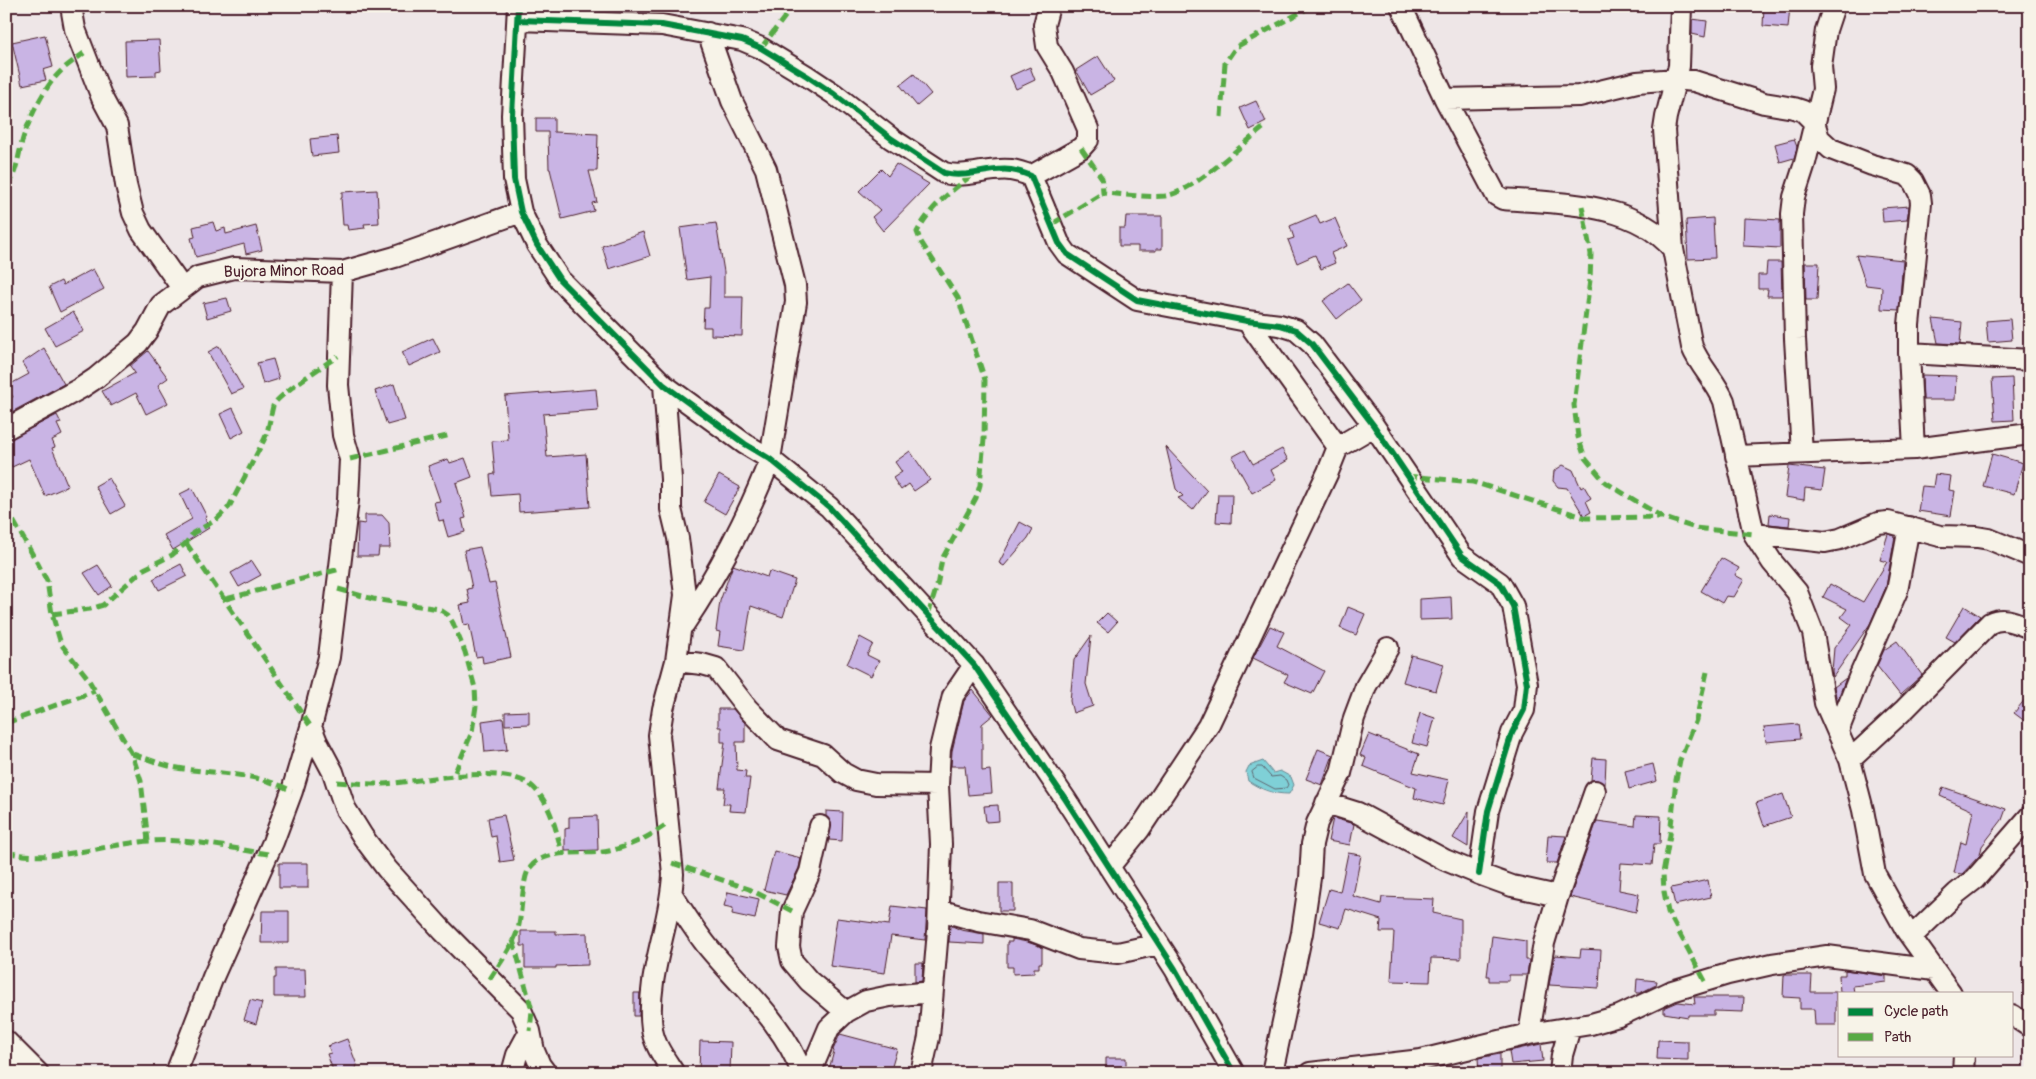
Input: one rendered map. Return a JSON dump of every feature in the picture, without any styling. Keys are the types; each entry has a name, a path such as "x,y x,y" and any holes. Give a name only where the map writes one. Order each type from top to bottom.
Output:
{"street":[{"path":"71,6 75,29 102,98 117,126 126,185 133,213 141,230 182,288"},
{"path":"1049,6 1044,25 1047,46 1063,72 1088,129 1088,140 1081,148 1031,176 1009,170 964,175 944,173 892,139 834,94 777,58 742,40 662,25 518,13 512,115 514,179 521,212 537,245 560,280 664,385 745,444 770,459 829,507 974,665 1066,800 1108,868 1175,969 1234,1073"},
{"path":"1401,6 1445,99 1496,195 1503,199 1582,206 1626,216 1664,238 1673,250"},
{"path":"1681,6 1679,66 1664,130 1673,250 1692,347 1697,360 1719,390 1724,401 1754,534 1772,562 1797,592 1813,633 1825,703 1850,760 1863,810 1875,874 1911,937 1950,992"},
{"path":"1802,453 1795,339 1792,214 1794,197 1805,164 1823,86 1820,69 1826,30 1834,6"},
{"path":"680,630 705,590 742,521 770,459 796,302 795,285 766,169 732,100 708,33"},
{"path":"1445,99 1579,96 1637,82 1694,81 1764,103 1794,108 1809,116 1814,122 1818,138 1831,149 1907,176 1913,181 1920,195 1921,202 1911,295 1909,354 1914,449"},
{"path":"1031,176 1059,243 1067,254 1137,300 1246,321 1280,325 1296,330 1312,344 1374,426 1462,556 1500,583 1514,606 1527,684 1524,710 1512,733 1488,810 1478,874"},
{"name":"Bujora Minor Road","path":"6,429 82,388 109,367 138,343 161,305 198,277 234,268 342,272 394,257 521,212"},
{"path":"176,1073 213,977 273,842 312,727 329,657 334,630 349,490 350,459 343,435 338,385 342,272"},
{"path":"1246,321 1338,447"},
{"path":"1909,354 2030,360"},
{"path":"664,385 672,479 671,510 678,538 685,595 676,661 663,709 659,735 674,874 673,896 655,976 652,1030 659,1049 674,1073"},
{"path":"1108,868 1139,830 1208,726 1338,447 1374,426"},
{"path":"1736,456 1914,449 2030,434"},
{"path":"1754,534 1825,542 1878,523 1888,522 1940,536 1977,536 2030,556"},
{"path":"1838,731 1897,591 1909,528"},
{"path":"1850,760 1905,709 1990,623 1996,619 2007,619 2030,628"},
{"path":"1272,1073 1302,933 1310,878 1312,844 1317,823 1340,773 1354,718 1366,686 1388,648"},
{"path":"676,661 702,664 716,668 747,708 778,740 823,755 843,773 856,780 876,784 938,785"},
{"path":"921,1073 929,1038 939,910 941,844 938,785 940,749 953,696 974,665"},
{"path":"312,727 317,742 334,772 345,808 363,837 412,898 521,1010 530,1031 534,1051 546,1073"},
{"path":"1529,1034 1544,943 1558,896 1595,791"},
{"path":"1326,802 1358,813 1445,860 1478,874 1512,886 1558,896"},
{"path":"1911,937 1957,893 1976,879 2030,816"},
{"path":"820,826 810,872 792,911 789,947 792,961 809,981 846,1012"},
{"path":"673,896 708,946 768,1016 795,1053 802,1073"},
{"path":"939,910 978,921 1030,930 1079,949 1118,953 1158,944"},
{"path":"1310,1073 1421,1060 1437,1064 1529,1034 1591,1024 1619,1016 1672,991 1728,974 1790,961 1827,956 1934,970"},
{"path":"810,1073 829,1028 846,1012 866,1001 890,996 932,992"},
{"path":"2014,1016 2030,1027"},
{"path":"1560,1073 1562,1054 1570,1028"},
{"path":"512,1073 517,1055 530,1031"},
{"path":"6,1040 33,1068"},
{"path":"1963,1073 1964,1056"},
{"path":"6,1067 33,1068"}],"water":[{"path":"1263,761 1273,773 1280,771 1291,777 1294,785 1289,794 1268,791 1248,781 1246,772 1249,766"}],"building":[{"path":"1764,6 1790,6 1788,28 1763,26"},
{"path":"1692,19 1707,21 1705,37 1692,34"},
{"path":"45,35 53,67 43,70 46,80 22,85 12,42"},
{"path":"159,40 161,70 156,71 156,76 126,77 125,41"},
{"path":"1098,56 1114,81 1090,95 1076,70"},
{"path":"1030,67 1035,80 1016,89 1010,76"},
{"path":"914,74 931,94 917,106 900,85"},
{"path":"1256,101 1266,122 1250,130 1240,108"},
{"path":"536,118 554,118 554,132 598,134 597,171 589,171 597,202 592,203 594,211 562,219 549,169 548,132 536,132"},
{"path":"337,136 339,153 312,156 310,139"},
{"path":"1794,139 1797,147 1794,158 1780,162 1775,144"},
{"path":"896,164 929,184 883,231 872,217 880,210 859,191 881,169 888,176"},
{"path":"377,190 379,223 364,224 365,228 348,230 347,225 343,225 342,192"},
{"path":"1909,206 1907,220 1883,222 1882,208"},
{"path":"1316,215 1320,224 1335,218 1347,246 1331,253 1335,263 1321,269 1315,255 1297,263 1288,240 1294,238 1290,226"},
{"path":"1126,216 1162,216 1162,249 1138,251 1138,246 1119,246 1119,228 1125,228"},
{"path":"1713,218 1715,258 1688,259 1686,220"},
{"path":"1744,218 1780,220 1780,248 1743,246"},
{"path":"213,222 216,231 225,228 226,234 256,226 262,250 246,254 244,244 196,257 191,238 195,237 193,227"},
{"path":"716,223 724,272 724,297 743,297 742,336 711,335 711,327 703,327 704,308 709,308 710,277 687,280 680,228"},
{"path":"643,232 650,256 609,269 602,246"},
{"path":"1856,255 1903,260 1899,310 1881,309 1882,287 1866,285"},
{"path":"1767,262 1781,262 1782,296 1767,296 1768,289 1758,289 1758,275 1766,275"},
{"path":"1805,263 1819,263 1817,300 1806,300"},
{"path":"93,269 104,289 60,312 49,287 61,281 63,285"},
{"path":"1348,283 1361,300 1337,319 1323,301"},
{"path":"227,298 231,311 207,318 203,303"},
{"path":"73,312 84,331 55,346 45,328"},
{"path":"1933,319 1962,322 1960,344 1938,343"},
{"path":"2010,319 2012,340 1988,342 1986,321"},
{"path":"433,338 440,352 409,366 402,352"},
{"path":"219,346 243,389 231,394 208,352"},
{"path":"44,348 64,384 6,415 6,401 13,397 7,386 29,374 22,363"},
{"path":"148,351 168,378 158,385 168,403 146,414 136,393 111,406 102,391 135,373 130,366"},
{"path":"273,359 279,379 263,384 257,363"},
{"path":"1922,375 1956,376 1955,400 1923,400"},
{"path":"2012,378 2014,420 1995,421 1992,379"},
{"path":"394,384 405,420 387,425 375,391"},
{"path":"596,389 598,410 543,414 547,457 586,454 590,507 519,512 518,494 492,496 490,475 495,474 492,441 508,440 505,396"},
{"path":"233,408 244,431 231,438 220,414"},
{"path":"57,415 61,423 57,424 62,435 52,440 55,447 52,448 68,486 45,496 29,459 12,467 6,454 6,441"},
{"path":"1166,447 1207,491 1193,510 1178,498 1183,496 1176,489"},
{"path":"1282,449 1288,460 1271,470 1276,480 1252,493 1232,457 1245,450 1253,464"},
{"path":"910,451 930,480 914,491 909,484 901,490 893,478 902,472 895,462"},
{"path":"1992,454 2023,463 2014,494 1983,486"},
{"path":"465,458 472,477 456,483 466,518 462,519 465,532 448,537 443,520 439,521 434,502 440,501 428,466 448,459 450,463"},
{"path":"1563,465 1573,470 1581,488 1584,486 1591,498 1586,501 1591,512 1584,516 1567,488 1558,487 1553,481 1554,471"},
{"path":"1789,466 1825,470 1822,490 1805,488 1804,500 1785,497"},
{"path":"1935,474 1951,476 1949,490 1955,491 1951,516 1918,511 1922,486 1933,487"},
{"path":"719,475 740,487 725,514 704,502"},
{"path":"109,478 125,506 111,514 95,486"},
{"path":"192,488 207,517 205,518 209,528 173,550 164,535 192,519 180,494"},
{"path":"1218,494 1232,494 1231,523 1216,522"},
{"path":"1770,514 1790,517 1789,526 1769,524"},
{"path":"365,515 382,515 389,523 390,548 379,548 378,556 357,556 358,523 365,524"},
{"path":"1020,522 1033,529 1028,538 1004,566 999,563"},
{"path":"1888,534 1895,536 1886,587 1870,624 1833,677 1834,648 1852,625 1841,617 1847,609 1823,597 1830,584 1863,602 1887,562 1880,560"},
{"path":"480,547 489,584 495,583 511,657 483,663 482,656 476,657 469,624 464,625 460,605 470,603 467,589 472,588 464,550"},
{"path":"1721,558 1739,568 1735,575 1744,580 1734,597 1726,596 1722,603 1701,591"},
{"path":"252,561 261,575 239,587 231,573"},
{"path":"181,564 187,576 159,590 153,579"},
{"path":"98,565 112,586 99,595 84,573"},
{"path":"733,565 767,577 769,571 795,580 783,617 751,606 744,650 718,646 720,632 716,631 720,601"},
{"path":"1451,597 1452,619 1420,620 1420,599"},
{"path":"1964,606 1980,616 1955,642 1946,637"},
{"path":"1348,607 1365,614 1356,635 1340,628"},
{"path":"1107,613 1117,622 1108,632 1097,623"},
{"path":"1270,626 1284,632 1277,646 1324,671 1312,694 1284,682 1288,675 1253,658"},
{"path":"1091,636 1086,684 1093,706 1073,713 1070,701 1074,660"},
{"path":"860,637 873,644 867,655 879,661 871,676 847,664"},
{"path":"1897,641 1922,675 1900,695 1877,666 1884,650"},
{"path":"1411,655 1444,664 1436,691 1403,682"},
{"path":"1846,678 1837,701 1834,687"},
{"path":"973,690 993,715 982,724 982,771 990,770 992,793 968,795 965,766 951,766 952,751 964,701"},
{"path":"2030,693 2030,725 2014,713"},
{"path":"718,709 733,709 745,723 745,742 736,742 737,770 746,771 745,778 750,778 746,812 729,811 730,804 723,804 725,788 719,788 725,742 721,742 721,727 718,727"},
{"path":"529,711 529,724 505,725 505,712"},
{"path":"1420,713 1435,718 1427,747 1412,743"},
{"path":"503,718 507,750 485,752 482,721"},
{"path":"1798,724 1800,739 1766,742 1764,727"},
{"path":"1369,734 1419,754 1413,772 1449,780 1443,805 1414,798 1416,788 1363,766 1366,758 1360,755"},
{"path":"1318,749 1333,755 1322,785 1306,779"},
{"path":"1593,758 1606,759 1605,785 1598,780 1591,780"},
{"path":"1653,764 1657,781 1629,789 1625,771"},
{"path":"1943,787 2006,809 2002,820 1982,846 1980,855 1962,874 1954,873 1961,842 1966,844 1973,811 1940,796"},
{"path":"1783,794 1791,817 1764,826 1756,803"},
{"path":"998,805 999,821 986,822 984,806"},
{"path":"826,811 843,812 842,841 829,840 831,823 826,816"},
{"path":"1469,811 1468,847 1453,838"},
{"path":"504,815 514,860 500,862 496,836 491,837 488,818"},
{"path":"1636,815 1661,816 1660,844 1654,844 1652,865 1621,863 1619,890 1639,894 1636,912 1570,897 1597,821 1635,826"},
{"path":"597,816 598,850 565,851 565,829 569,828 569,817"},
{"path":"1333,818 1354,824 1350,845 1328,841"},
{"path":"1548,835 1566,836 1557,863 1546,863"},
{"path":"774,851 801,858 799,868 786,895 764,890"},
{"path":"1348,853 1361,855 1353,896 1381,904 1382,897 1434,899 1433,913 1461,919 1461,959 1431,958 1430,982 1391,981 1394,932 1380,932 1381,920 1346,909 1340,928 1319,922 1329,889 1340,892"},
{"path":"279,863 308,863 308,888 279,888"},
{"path":"1708,880 1711,897 1675,905 1671,888"},
{"path":"999,883 1013,883 1013,911 999,911"},
{"path":"728,892 759,899 755,919 732,914 733,908 724,906"},
{"path":"892,906 927,910 925,940 891,936 885,973 830,966 837,918 889,925"},
{"path":"262,911 289,911 289,943 261,943"},
{"path":"950,925 961,930 984,934 984,944 949,942"},
{"path":"521,931 556,931 556,934 587,933 588,965 525,968 525,946 521,946"},
{"path":"1492,936 1526,941 1526,960 1529,960 1527,975 1509,975 1509,981 1489,981 1489,976 1487,976"},
{"path":"1012,939 1042,947 1042,963 1039,963 1039,968 1034,968 1034,973 1013,974 1013,967 1007,967 1007,942 1012,942"},
{"path":"1581,949 1601,950 1599,988 1549,985 1555,955 1580,957"},
{"path":"915,963 923,963 922,981 915,982"},
{"path":"276,969 305,969 306,997 274,997"},
{"path":"1845,970 1886,976 1886,982 1853,986 1854,992 1840,992 1839,975 1845,975"},
{"path":"1784,975 1812,975 1811,992 1836,992 1836,1025 1815,1025 1814,1009 1800,1009 1800,998 1783,997"},
{"path":"1637,979 1657,981 1656,985 1636,993"},
{"path":"634,993 640,993 639,1016 634,1016"},
{"path":"1694,997 1744,997 1743,1012 1714,1011 1714,1015 1688,1015 1688,1017 1664,1013 1664,1008 1678,1002 1695,1004"},
{"path":"250,1000 262,1003 256,1024 244,1020"},
{"path":"840,1034 897,1049 890,1073 828,1073 833,1050"},
{"path":"347,1039 357,1065 356,1068 344,1073 334,1073 327,1054 331,1053 328,1046"},
{"path":"1658,1040 1688,1041 1688,1060 1657,1059"},
{"path":"700,1041 731,1042 730,1073 699,1073"},
{"path":"1541,1044 1543,1061 1511,1064 1509,1051"},
{"path":"1500,1054 1500,1073 1479,1073 1478,1058"},
{"path":"1106,1058 1126,1058 1126,1073 1106,1073"}],"marked path":[{"path":"761,48 787,14 788,6"},
{"path":"1221,117 1225,63 1236,47 1312,6"},
{"path":"6,186 13,176 24,135 43,94 60,72 84,53"},
{"path":"1081,148 1102,178 1103,193 1165,196 1176,193 1202,177 1263,128"},
{"path":"928,615 937,586 942,559 976,498 980,485 984,439 985,380 958,298 921,242 917,232 934,207 972,175"},
{"path":"1052,224 1103,193"},
{"path":"1582,206 1591,254 1590,280 1574,405 1578,437 1585,458 1605,482 1662,517 1695,528 1754,534"},
{"path":"52,614 90,609 103,605 144,569 172,555 186,543 193,533 216,520 229,507 264,440 276,401 302,380 338,356"},
{"path":"350,459 451,435"},
{"path":"1407,476 1473,482 1586,518 1661,517"},
{"path":"6,508 47,581 52,614 61,644 87,677 132,754 141,781 148,841"},
{"path":"186,543 311,727"},
{"path":"226,599 340,569"},
{"path":"338,589 373,599 439,609 448,615 453,623 465,652 475,688 476,706 472,732 453,777"},
{"path":"1705,981 1668,912 1663,873 1680,760 1696,720 1707,672"},
{"path":"6,723 95,691"},
{"path":"132,754 177,768 253,777 292,791"},
{"path":"337,782 383,784 461,775 503,776 520,780 533,787 549,809 562,853"},
{"path":"490,979 516,935 527,874 536,862 545,857 566,853 600,852 617,849 640,840 667,824"},
{"path":"6,852 24,855 60,855 132,843 165,840 209,844 268,854"},
{"path":"672,863 749,889 792,911"},
{"path":"513,940 532,1010 530,1031"}],"cycle path":[{"path":"518,6 512,115 514,179 521,212 537,245 560,280 664,385 745,444 770,459 829,507 974,665 1066,800 1175,969 1234,1073"},
{"path":"518,20 662,25 742,40 761,48 807,76 834,94 892,139 944,173 961,175 994,170 1011,170 1031,176 1059,243 1067,254 1137,300 1247,321 1280,325 1296,330 1312,344 1374,426 1462,556 1500,583 1513,606 1527,684 1524,710 1512,733 1488,811 1479,874"}]}
